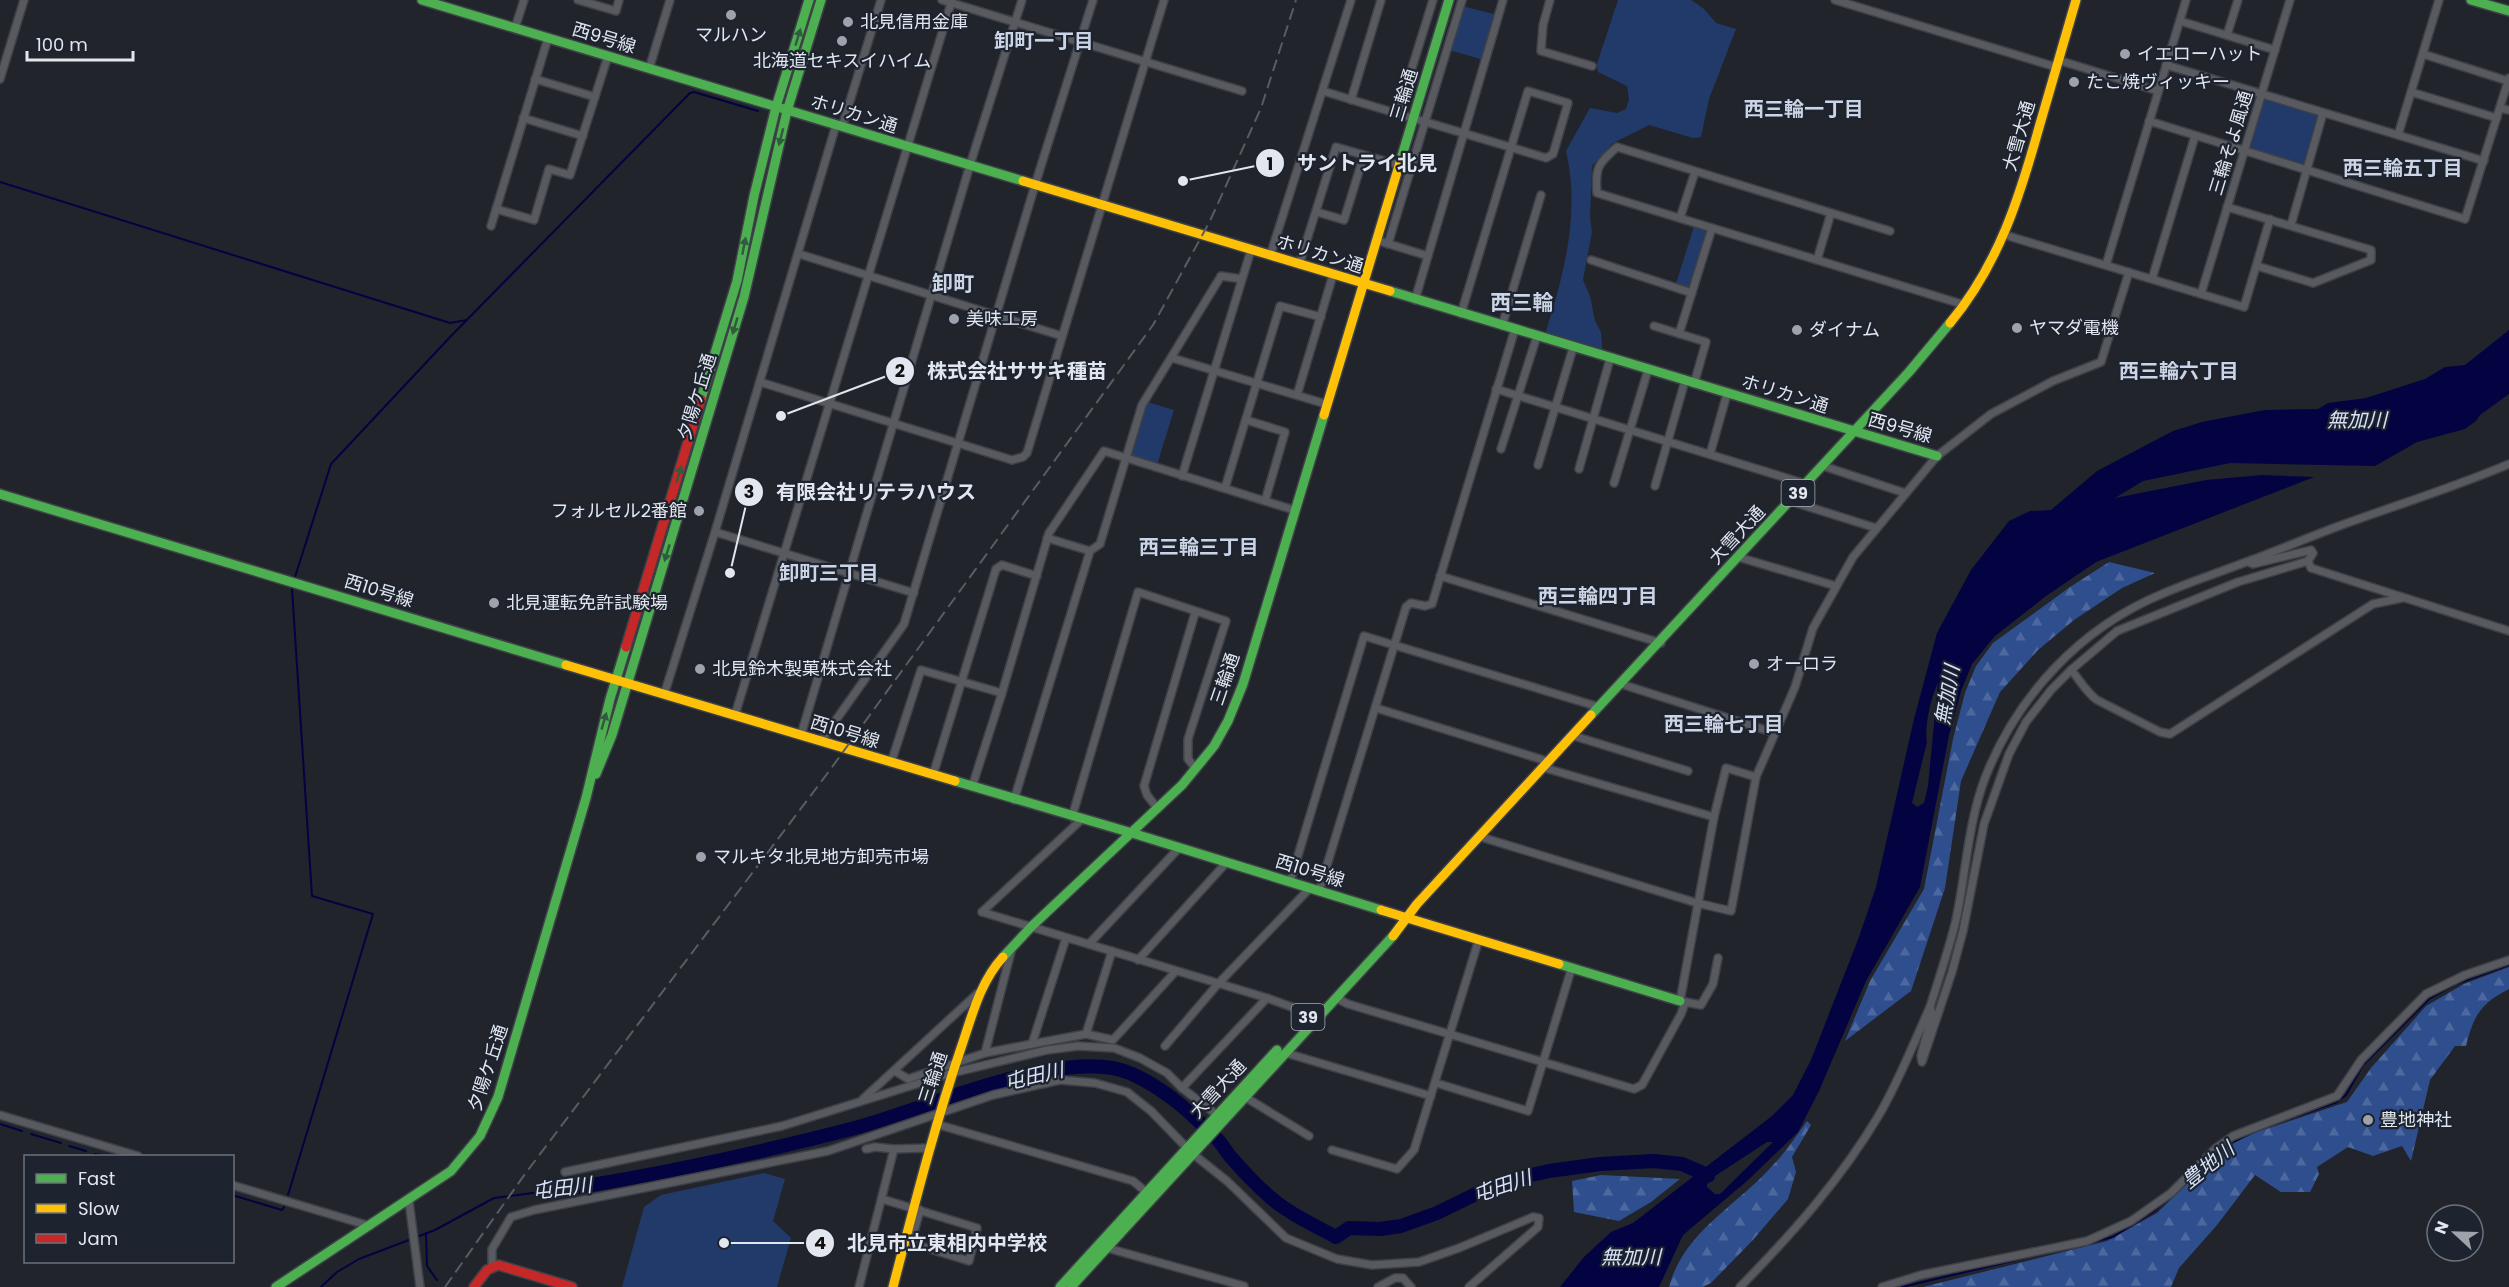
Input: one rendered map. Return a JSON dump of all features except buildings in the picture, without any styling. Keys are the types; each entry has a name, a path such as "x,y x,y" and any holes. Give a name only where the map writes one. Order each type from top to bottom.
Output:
{"main road":[{"name":"西9号線","path":"422,0 777,107"},
{"name":"夕陽ケ丘通","path":"276,1287 409,1201 451,1171 480,1136 490,1117 502,1086 586,798 616,680 737,281 754,196 777,107 809,0"},
{"name":"夕陽ケ丘通","path":"586,798 612,735 744,297 787,111 821,0"},
{"name":"三輪通","path":"893,1287 916,1209 939,1111 980,992 993,968 1032,926 1158,809 1196,769 1214,746 1228,721 1243,684 1449,0"},
{"name":"大雪大通","path":"1216,1120 1245,1097 1286,1053 1392,937 1405,918 1910,372 1965,305 1985,275 2005,235 2026,174 2076,0"},
{"path":"2471,0 2509,11"},
{"name":"ホリカン通","path":"777,107 1854,432"},
{"name":"西9号線","path":"1854,432 1937,456"},
{"name":"西10号線","path":"0,494 933,776 1132,833 1682,1002"},
{"name":"大雪大通","path":"1071,1287 1311,1014 1387,932 1405,918"},
{"name":"大雪大通","path":"1060,1287 1146,1192 1192,1149"},
{"path":"474,1287 492,1266 498,1265 572,1287"}],"street":[{"path":"0,79 24,0"},
{"path":"515,28 524,0"},
{"path":"578,0 616,11 619,0"},
{"path":"649,69 670,0"},
{"path":"664,695 798,254 881,0"},
{"path":"942,0 1242,91"},
{"path":"801,735 970,165 1022,0"},
{"path":"820,741 904,624 998,316 1035,185 1093,0"},
{"path":"760,382 1012,460 1023,458 1027,453 1164,0"},
{"path":"1270,256 1351,0"},
{"path":"1351,100 1381,0"},
{"path":"1398,113 1432,0"},
{"path":"1388,244 1462,0"},
{"path":"1415,300 1503,0"},
{"path":"1550,0 1543,25 1541,51 1592,66"},
{"path":"1835,0 2158,91"},
{"path":"2106,265 2186,0"},
{"path":"2227,35 2238,0"},
{"name":"三輪そよ風通","path":"2200,294 2290,0"},
{"path":"2398,135 2439,0"},
{"path":"735,715 951,1"},
{"path":"2180,21 2275,50"},
{"path":"491,226 548,38"},
{"path":"2149,121 2465,219 2509,79 2423,54"},
{"path":"496,209 534,220 549,169 570,175 608,56"},
{"path":"2166,65 2484,161"},
{"path":"535,79 595,97"},
{"path":"1323,91 1351,100 1398,113 1426,122 1511,147 1546,158 1553,154 1568,103 1528,91 1511,147 1461,314"},
{"path":"2411,92 2497,118"},
{"path":"2500,108 2509,110"},
{"path":"2290,225 2323,113"},
{"path":"523,118 583,136"},
{"path":"2152,279 2195,136"},
{"path":"1299,265 1336,147 1399,165"},
{"path":"1890,231 1617,147 1599,164 1595,174 1597,193 1965,305"},
{"path":"1317,212 1344,220 1364,155"},
{"path":"1680,218 1695,172"},
{"path":"1502,326 1540,195"},
{"path":"2227,207 2372,250 2371,260 2313,283 2257,266"},
{"path":"1817,260 1831,213"},
{"path":"2005,235 2244,308 2271,219"},
{"path":"1679,334 1712,228"},
{"path":"1376,240 1428,256"},
{"path":"1182,476 1251,250"},
{"path":"798,254 1062,336"},
{"path":"1591,260 1692,292"},
{"path":"1481,837 1697,903 1731,911 1756,777 1795,687 1813,628 1853,557 1937,456 1991,414 2053,381 2102,362 2129,272"},
{"path":"1297,395 1333,275"},
{"path":"1014,800 1090,551 1100,544 1142,405 1221,276 1242,279"},
{"path":"1225,489 1281,306 1321,316"},
{"path":"1654,326 1706,342 1668,441 1655,486"},
{"path":"1165,1046 1217,985 1315,889 1376,708 1406,607 1411,603 1425,606 1432,604 1515,329"},
{"path":"1502,449 1537,336"},
{"path":"1538,465 1573,348"},
{"path":"1172,358 1326,404"},
{"path":"1579,469 1610,359"},
{"path":"1614,483 1648,370"},
{"path":"1496,389 1806,484"},
{"path":"1710,454 1727,394"},
{"path":"1246,420 1285,432 1265,501"},
{"path":"972,787 1047,538 1104,451 1294,510"},
{"path":"1740,1287 1795,1231 1841,1172 1880,1114 1930,1007 1956,919 1976,809 1984,779 2020,710 2049,674 2078,644 2119,615 2160,594 2332,529 2455,488 2509,464"},
{"path":"1823,466 1905,493"},
{"path":"1790,501 1876,528"},
{"path":"715,532 914,593"},
{"path":"1047,538 1090,551"},
{"path":"1930,1007 1932,1013 1921,1056 1922,1062 1955,962 1984,824 2009,754 2026,722 2051,690 2071,670 2117,631 2238,582 2308,561 2313,553 2311,550 2253,564 2249,562"},
{"path":"1738,557 1836,586"},
{"path":"2308,561 2311,568 2509,631"},
{"path":"933,776 996,569 1002,565 1037,576"},
{"path":"1440,576 1661,643"},
{"path":"1196,769 1188,759 1188,739 1226,621 1195,613 1184,606 1138,592 1076,818 982,912 1217,985 1267,998 1311,1014"},
{"path":"2071,670 2084,683 2087,693 2097,700 2160,732 2170,734 2373,604 2402,598"},
{"path":"1158,809 1147,795 1144,786 1195,613"},
{"path":"1290,882 1364,636 1599,707"},
{"path":"891,763 921,670 1002,693"},
{"path":"1621,684 1775,733"},
{"path":"1376,708 1714,817"},
{"path":"1574,736 1688,771"},
{"path":"1336,998 1348,1004 1634,1089 1642,1085 1681,1014 1697,903 1726,768 1756,777"},
{"path":"1089,944 1178,849"},
{"path":"1138,960 1226,863"},
{"path":"1032,1044 1066,938"},
{"path":"1332,1150 1397,1169 1414,1150 1479,939"},
{"path":"985,1053 1012,948"},
{"path":"1086,1034 1112,951"},
{"path":"1682,1002 1701,1005 1713,984 1718,958"},
{"path":"1882,1287 1921,1275 2087,1241 2122,1226 2171,1193 2216,1148 2233,1136 2337,1096 2361,1060 2426,994 2466,975 2509,960"},
{"path":"1436,1083 1528,1111 1572,967"},
{"path":"565,1172 782,1126 953,1071 985,1053 1086,1034 1104,1040 1113,1040 1175,972"},
{"path":"858,1103 980,992"},
{"path":"1182,1088 1267,998"},
{"path":"895,1071 908,1079 1047,1050 1095,1046 1114,1048 1140,1058 1167,1073 1216,1120"},
{"path":"1286,1053 1431,1096"},
{"path":"492,1266 492,1249 511,1217 534,1210 828,1151 939,1111 993,1095 1060,1080 1083,1080 1127,1092 1151,1111 1286,1238 1314,1252 1344,1260 1389,1266 1419,1262 1533,1217 1539,1218 1538,1227 1469,1287"},
{"path":"1245,1097 1309,1136"},
{"path":"0,1114 135,1155"},
{"path":"936,1124 1133,1181 1146,1192"},
{"path":"866,1149 875,1147 929,1148"},
{"path":"859,1287 894,1149"},
{"path":"234,1186 370,1226"},
{"path":"882,1199 916,1209 977,1228 969,1261 911,1243 916,1209"},
{"path":"409,1201 420,1287"},
{"path":"1107,1248 1244,1286"},
{"path":"1378,1287 1395,1278 1403,1278 1410,1287"}],"green space":[{"path":"2109,562 2155,573 2122,588 2074,620 2038,650 2000,692 1961,781 1945,888 1911,991 1845,1041 1870,981 1924,889 1953,739 1965,693 1976,666 1993,643 2070,587"},
{"path":"2509,967 2509,989 2485,1005 2475,1018 2466,1046 2455,1046 2430,1080 2411,1161 2402,1146 2373,1156 2348,1147 2317,1167 2319,1174 2310,1192 2281,1192 2255,1175 2217,1225 2179,1268 2171,1287 1923,1287 2107,1241 2157,1213 2223,1149 2251,1134 2347,1102 2371,1068 2426,1006 2464,984"},
{"path":"1807,1121 1811,1125 1792,1157 1796,1172 1788,1199 1752,1241 1711,1283 1703,1287 1669,1287 1676,1267 1699,1235 1759,1180 1787,1149"},
{"path":"1601,1175 1680,1179 1651,1202 1619,1221 1574,1212 1572,1181"}],"shaded area":[{"path":"1618,0 1691,0 1704,9 1716,23 1736,29 1709,99 1701,137 1693,138 1649,125 1613,143 1592,166 1590,218 1592,232 1583,280 1590,296 1595,321 1601,332 1603,357 1544,338 1558,292 1571,222 1572,199 1566,151 1590,108 1617,113 1626,109 1629,99 1627,86 1598,72 1597,64"},
{"path":"1462,6 1497,15 1484,60 1449,50"},
{"path":"2264,98 2320,116 2305,165 2248,148"},
{"path":"1695,223 1712,228 1692,293 1675,287"},
{"path":"1144,401 1174,410 1156,468 1126,458"},
{"path":"764,1173 785,1179 773,1221 791,1238 777,1287 622,1287 644,1207 661,1195"}],"water":[{"name":"無加川","path":"2509,330 2509,394 2465,429 2417,442 2375,466 2230,463 2143,481 2115,498 2206,480 2262,475 2314,477 2096,562 2046,596 1995,636 1972,664 1961,691 1949,735 1920,887 1866,981 1819,1091 1798,1132 1747,1181 1683,1235 1659,1287 1560,1287 1584,1257 1611,1232 1633,1223 1772,1116 1793,1095 1811,1060 1876,887 1914,719 1937,633 1971,570 2009,521 2030,511 2051,510 2097,471 2173,431 2202,422 2265,410 2318,409 2328,403 2366,398 2425,379 2445,367 2465,365","holes":["1938,683 1928,786 1924,803 1917,807 1912,803 1927,742 1926,729 1929,712","1767,1142 1773,1142 1720,1194 1715,1194 1707,1187 1715,1176"]}],"waterway":[{"path":"295,577 331,464 451,336 690,93 694,92 758,111"},
{"path":"0,182 450,323 467,320"},
{"path":"288,1195 373,914 312,896 292,589"},
{"name":"豊地川","path":"2189,1180 2228,1144 2263,1128 2337,1102 2346,1095 2363,1065 2429,999 2456,984 2509,965"},
{"name":"屯田川","path":"580,1187 750,1154 851,1129 1033,1073 1070,1067 1104,1067 1132,1074 1156,1087 1218,1140 1238,1166 1277,1203 1336,1237 1349,1228 1380,1229 1401,1226 1437,1213 1478,1193 1522,1177 1549,1171 1600,1164 1654,1161 1682,1164 1707,1175"},
{"path":"0,1124 22,1131"},
{"path":"31,1134 61,1143"},
{"path":"69,1146 86,1151"},
{"path":"95,1154 100,1155"},
{"name":"屯田川","path":"321,1287 337,1272 359,1259 435,1230 494,1198 580,1187"},
{"path":"234,1196 282,1210 284,1207"},
{"name":"豊地川","path":"1902,1287 2113,1237 2153,1212 2167,1200"},
{"path":"426,1233 427,1266 437,1280"}],"railway":[{"path":"445,1287 525,1174 827,774 1153,325 1210,221 1261,108 1296,0"}],"traffic: fast":[{"path":"422,0 1023,181"},
{"path":"701,399 737,281 754,196 776,107 809,0"},
{"path":"596,774 612,735 744,297 787,111 821,0"},
{"path":"1401,159 1449,0"},
{"path":"2471,0 2509,11"},
{"path":"1390,291 1937,456"},
{"path":"1591,715 1909,372 1950,323"},
{"path":"1003,957 1032,926 1182,785 1214,746 1228,721 1243,684 1324,415"},
{"path":"0,494 566,665"},
{"path":"276,1287 451,1171 480,1136 498,1097 586,798 610,699 626,647"},
{"path":"955,781 1381,910"},
{"path":"1071,1287 1393,936"},
{"path":"1559,964 1680,1001"},
{"path":"1060,1287 1277,1050"}],"traffic: slow":[{"path":"1950,323 1982,277 2016,203 2076,0"},
{"path":"1324,415 1401,159"},
{"path":"1023,181 1390,291"},
{"path":"566,665 955,781"},
{"path":"1393,936 1417,904 1591,715"},
{"path":"1381,910 1559,964"},
{"path":"893,1287 951,1078 983,988 1003,957"}],"traffic: jam":[{"path":"626,647 701,399"},
{"path":"474,1287 487,1270 498,1265 572,1287"}],"place":[{"name":"マルハン","path":"731,15"},
{"name":"北見信用金庫","path":"848,22"},
{"name":"北海道セキスイハイム","path":"842,41"},
{"name":"イエローハット","path":"2125,54"},
{"name":"たこ焼ヴィッキー","path":"2074,82"},
{"name":"サントライ北見","path":"1183,181"},
{"name":"美味工房","path":"954,319"},
{"name":"ヤマダ電機","path":"2017,328"},
{"name":"ダイナム","path":"1797,330"},
{"name":"株式会社ササキ種苗","path":"781,416"},
{"name":"フォルセル2番館","path":"699,511"},
{"name":"有限会社リテラハウス","path":"730,573"},
{"name":"北見運転免許試験場","path":"494,603"},
{"name":"オーロラ","path":"1754,664"},
{"name":"北見鈴木製菓株式会社","path":"700,669"},
{"name":"マルキタ北見地方卸売市場","path":"701,857"},
{"name":"豊地神社","path":"2368,1120"},
{"name":"北見市立東相内中学校","path":"724,1243"}],"district":[{"name":"卸町一丁目","path":"1044,41"},
{"name":"西三輪一丁目","path":"1804,109"},
{"name":"西三輪五丁目","path":"2403,168"},
{"name":"卸町","path":"953,284"},
{"name":"西三輪","path":"1522,303"},
{"name":"西三輪六丁目","path":"2179,371"},
{"name":"西三輪三丁目","path":"1199,547"},
{"name":"卸町三丁目","path":"829,573"},
{"name":"西三輪四丁目","path":"1598,596"},
{"name":"西三輪七丁目","path":"1724,724"}]}
